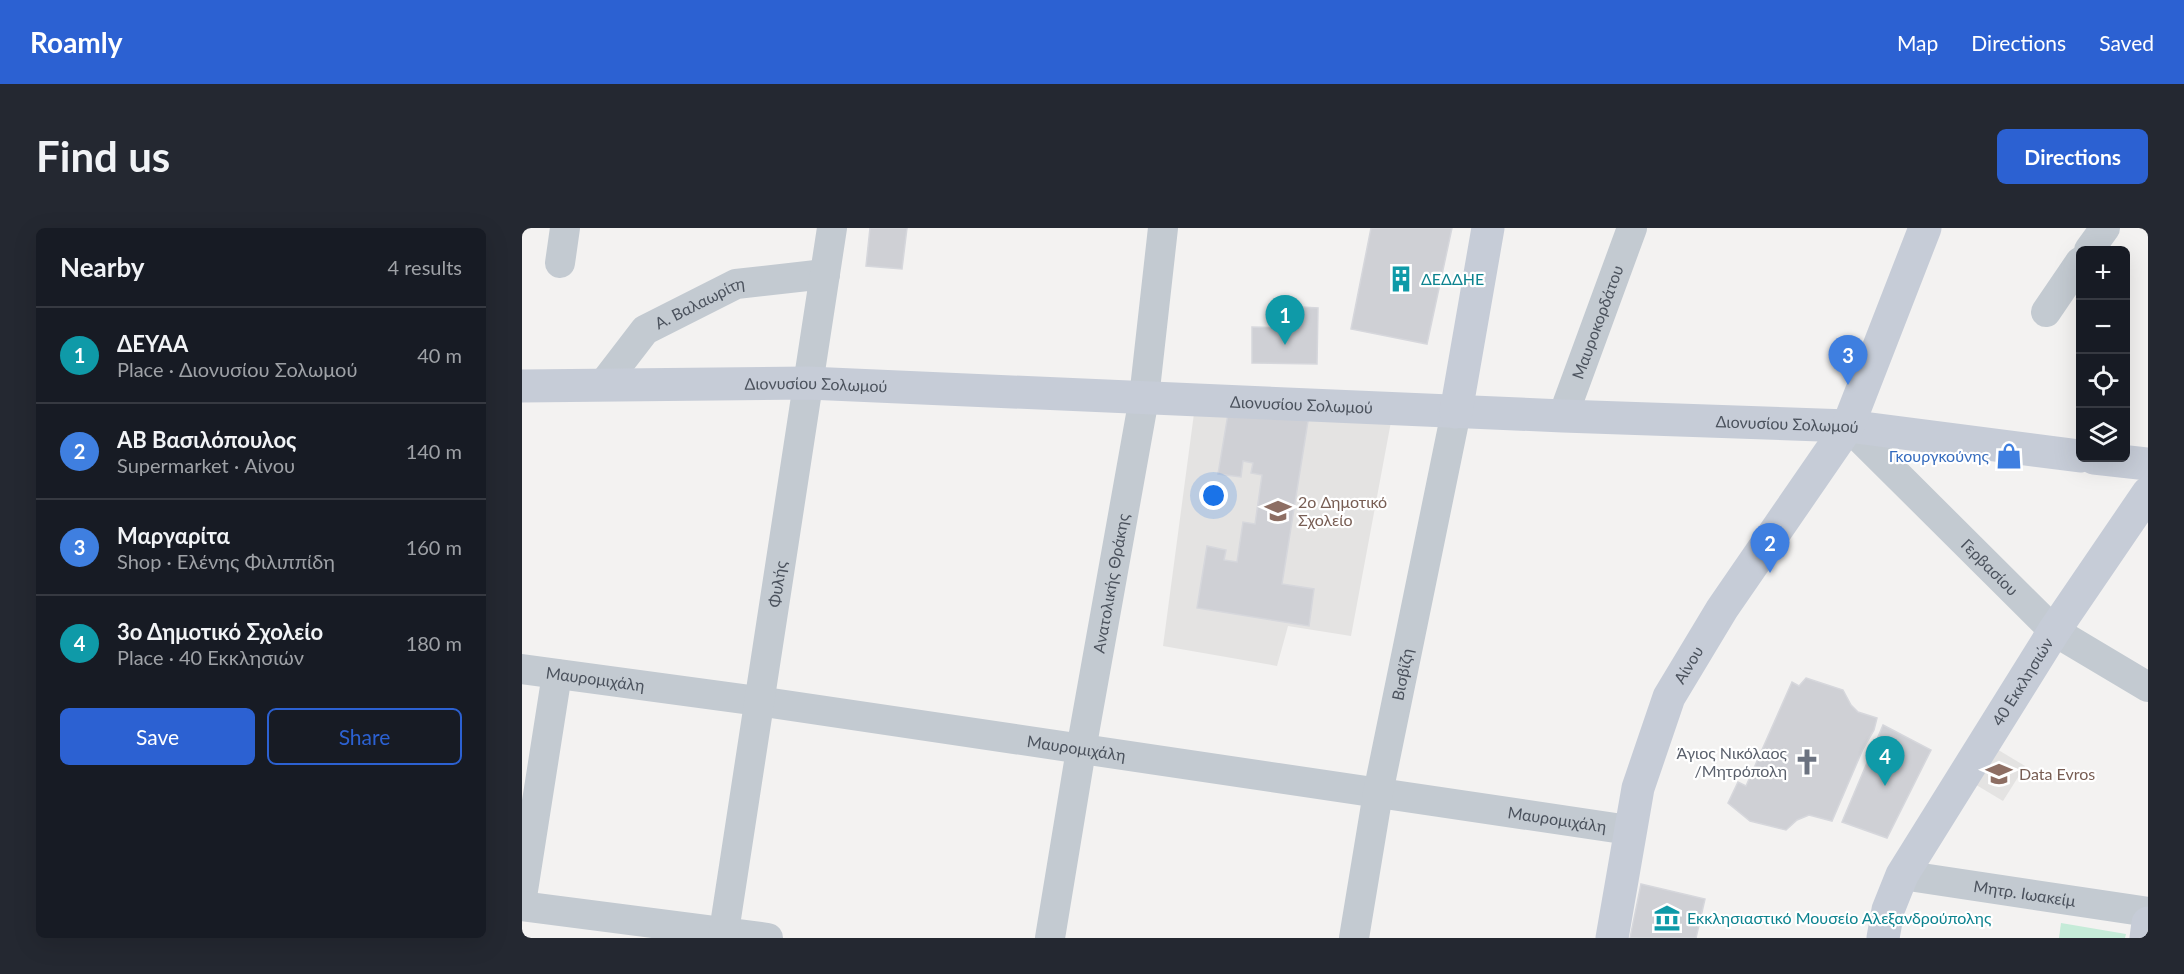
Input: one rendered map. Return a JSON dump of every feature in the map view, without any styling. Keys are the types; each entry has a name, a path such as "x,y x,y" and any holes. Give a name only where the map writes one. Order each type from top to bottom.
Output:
{"street":[{"path":"560,263 565,228"},
{"name":"Φυλής","path":"723,935 832,228"},
{"name":"Ανατολικής Θράκης","path":"1050,938 1144,398 1163,228"},
{"path":"1456,411 1488,228"},
{"name":"Μαυροκορδάτου","path":"1563,416 1632,228"},
{"name":"Αίνου","path":"1612,938 1629,830 1645,761 1669,697 1722,609 1848,426 1925,228"},
{"path":"2092,246 2104,228"},
{"path":"2046,312 2076,268"},
{"name":"Α. Βαλαωρίτη","path":"602,386 645,330 736,284 825,274"},
{"name":"Διονυσίου Σολωμού","path":"522,386 808,383 1848,426 2076,455"},
{"name":"Βισβίζη","path":"1354,938 1378,793 1456,411"},
{"name":"Γερβασίου","path":"1848,426 2054,631 2148,687"},
{"path":"2130,462 2148,464"},
{"name":"40 Εκκλησιών","path":"1882,938 1894,893 1902,875 2054,631 2148,493"},
{"name":"Μαυρομιχάλη","path":"522,669 758,701 1629,830"},
{"path":"522,897 558,675"},
{"name":"Μητρ. Ιωακείμ","path":"1902,875 2148,912"},
{"path":"522,906 723,935 768,938"},
{"path":"2146,938 2148,922"}],"shaded area":[{"name":"2o Δημοτικό Σχολείο","path":"1197,391 1396,395 1351,636 1288,626 1277,666 1163,646"},
{"name":"Data Evros","path":"1995,748 2025,766 2003,801 1973,783"}],"green space":[{"path":"2061,923 2126,934 2125,938 2059,938"}],"building":[{"path":"870,228 907,228 902,269 866,266"},
{"name":"ΔΕΔΔΗΕ","path":"1371,228 1452,228 1427,344 1351,329"},
{"path":"1301,307 1318,308 1317,364 1252,363 1252,327 1297,328"},
{"path":"1229,408 1308,421 1282,584 1314,589 1309,626 1197,608 1207,546 1226,550 1224,560 1237,562 1243,522 1255,524 1262,475 1251,473 1253,463 1243,461 1241,477 1218,474"},
{"name":"Άγιος Νικόλαος /Μητρόπολη","path":"1806,678 1843,690 1851,705 1858,712 1877,718 1874,730 1863,749 1832,821 1809,815 1797,820 1786,830 1750,821 1728,803 1738,782 1746,786 1792,682 1799,686"},
{"path":"1883,725 1931,750 1887,838 1842,822"},
{"name":"Εκκλησιαστικό Μουσείο Αλεξανδρούπολης","path":"1641,884 1705,899 1696,938 1630,938"}],"place":[{"name":"ΔΕΔΔΗΕ","path":"1401,279"},
{"name":"ΔΕΥΑΑ","path":"1285,345"},
{"name":"Μαργαρίτα","path":"1848,385"},
{"name":"Γκουργκούνης","path":"2009,456"},
{"name":"2o Δημοτικό Σχολείο","path":"1278,511"},
{"name":"ΑΒ Βασιλόπουλος","path":"1770,573"},
{"name":"Άγιος Νικόλαος /Μητρόπολη","path":"1807,762"},
{"name":"Data Evros","path":"1999,774"},
{"name":"3ο Δημοτικό Σχολείο","path":"1885,786"},
{"name":"Εκκλησιαστικό Μουσείο Αλεξανδρούπολης","path":"1667,918"}]}
